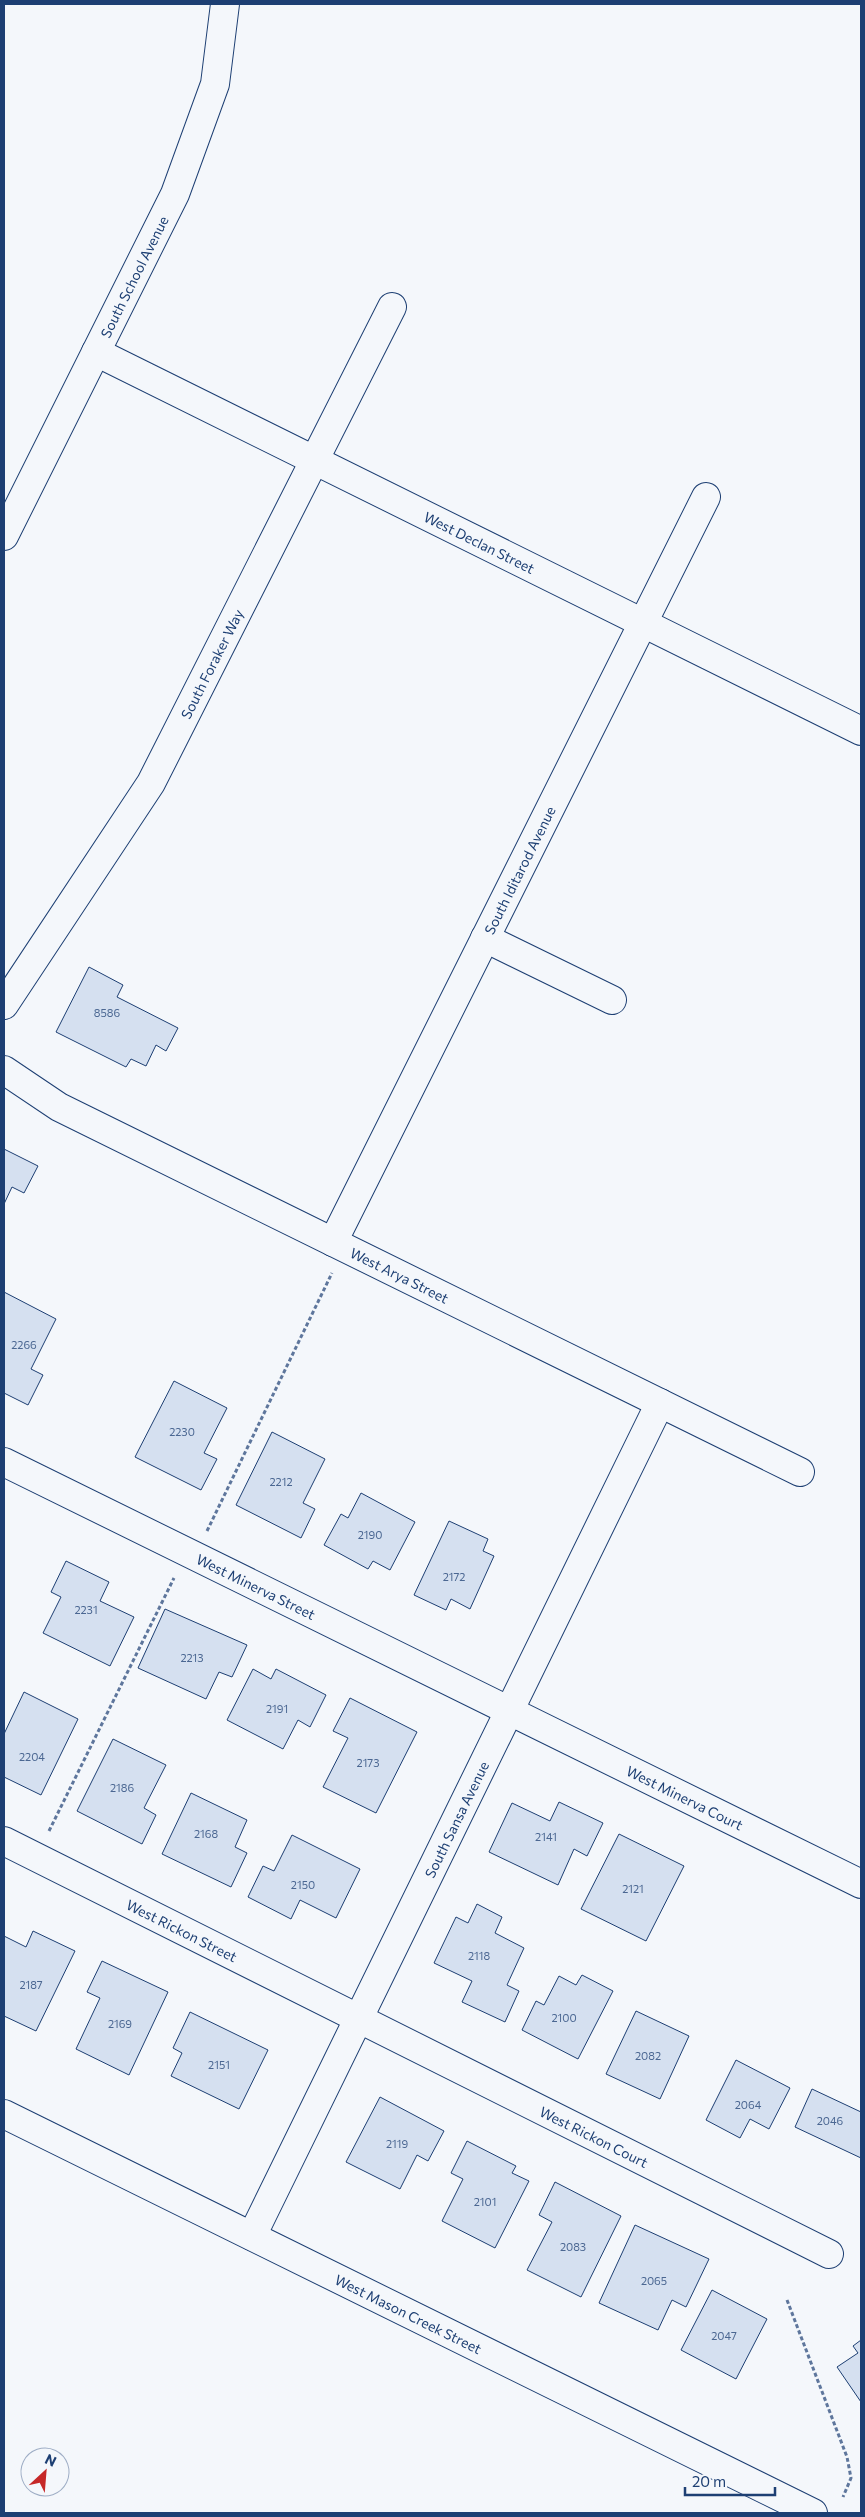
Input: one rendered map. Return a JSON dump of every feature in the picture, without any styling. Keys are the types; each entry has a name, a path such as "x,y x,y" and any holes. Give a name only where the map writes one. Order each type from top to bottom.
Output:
{"street":[{"name":"South School Avenue","path":"4,536 175,194 215,84 225,4"},
{"name":"South Foraker Way","path":"4,1005 151,783 392,307"},
{"name":"West Declan Street","path":"96,352 861,731"},
{"name":"South Iditarod Avenue","path":"333,1242 706,497"},
{"path":"485,938 612,1000"},
{"name":"West Arya Street","path":"4,1070 59,1106 800,1472"},
{"name":"South Sansa Avenue","path":"252,2236 660,1403"},
{"name":"West Minerva Street","path":"4,1462 509,1711"},
{"name":"West Minerva Court","path":"509,1711 861,1884"},
{"name":"West Rickon Street","path":"4,1842 358,2019"},
{"name":"West Rickon Court","path":"358,2019 829,2254"},
{"name":"West Mason Creek Street","path":"4,2114 813,2513"}],"path":[{"path":"787,2300 847,2457 851,2478 843,2497"}],"building":[{"path":"89,967 123,985 117,997 178,1028 166,1051 156,1045 146,1066 131,1059 126,1067 56,1032"},
{"path":"4,1149 38,1166 24,1193 12,1187 4,1204"},
{"path":"4,1292 56,1319 31,1369 43,1375 28,1405 4,1393"},
{"path":"174,1381 227,1408 204,1453 217,1459 201,1490 135,1457"},
{"path":"272,1432 325,1459 303,1503 315,1509 301,1538 236,1505"},
{"path":"361,1493 415,1522 390,1570 373,1561 368,1569 324,1545 341,1514 348,1518"},
{"path":"449,1521 488,1539 483,1551 494,1556 470,1609 451,1599 446,1610 414,1595"},
{"path":"66,1561 109,1582 100,1601 134,1617 110,1666 43,1633 61,1597 51,1592"},
{"path":"165,1609 247,1645 232,1677 219,1672 206,1699 138,1668"},
{"path":"253,1669 271,1679 276,1669 326,1695 310,1727 298,1720 283,1749 227,1720"},
{"path":"24,1692 78,1719 41,1795 4,1777 4,1734"},
{"path":"350,1698 417,1732 376,1813 323,1787 348,1738 333,1731"},
{"path":"113,1739 166,1765 144,1808 156,1815 142,1844 77,1811"},
{"path":"191,1793 247,1820 235,1847 247,1853 231,1887 162,1854"},
{"path":"559,1802 603,1823 587,1856 574,1849 558,1885 489,1852 512,1803 550,1821"},
{"path":"619,1834 684,1866 646,1941 581,1909"},
{"path":"292,1835 360,1869 336,1918 300,1900 291,1919 248,1897 263,1866 274,1871"},
{"path":"477,1904 502,1917 495,1933 524,1948 507,1985 519,1991 505,2022 462,2002 472,1981 434,1963 456,1917 468,1923"},
{"path":"33,1931 75,1951 36,2031 4,2016 4,1936 26,1947"},
{"path":"102,1961 168,1992 129,2075 76,2049 100,1998 87,1992"},
{"path":"582,1975 613,1991 578,2059 522,2030 536,2001 544,2005 559,1976 576,1985"},
{"path":"636,2011 689,2036 660,2099 606,2074"},
{"path":"190,2012 268,2050 239,2109 171,2076 182,2053 173,2048"},
{"path":"736,2060 790,2088 769,2129 750,2119 740,2138 706,2120"},
{"path":"812,2089 861,2112 861,2158 795,2127"},
{"path":"380,2097 444,2131 428,2161 417,2155 400,2189 346,2162"},
{"path":"467,2141 516,2166 512,2173 529,2181 495,2248 442,2221 463,2179 451,2173"},
{"path":"555,2182 621,2216 581,2297 527,2270 552,2222 539,2215"},
{"path":"635,2225 709,2259 686,2307 672,2300 658,2330 599,2303"},
{"path":"712,2290 767,2319 736,2379 681,2350"},
{"path":"861,2340 861,2402 837,2367 858,2353 853,2346"}]}
